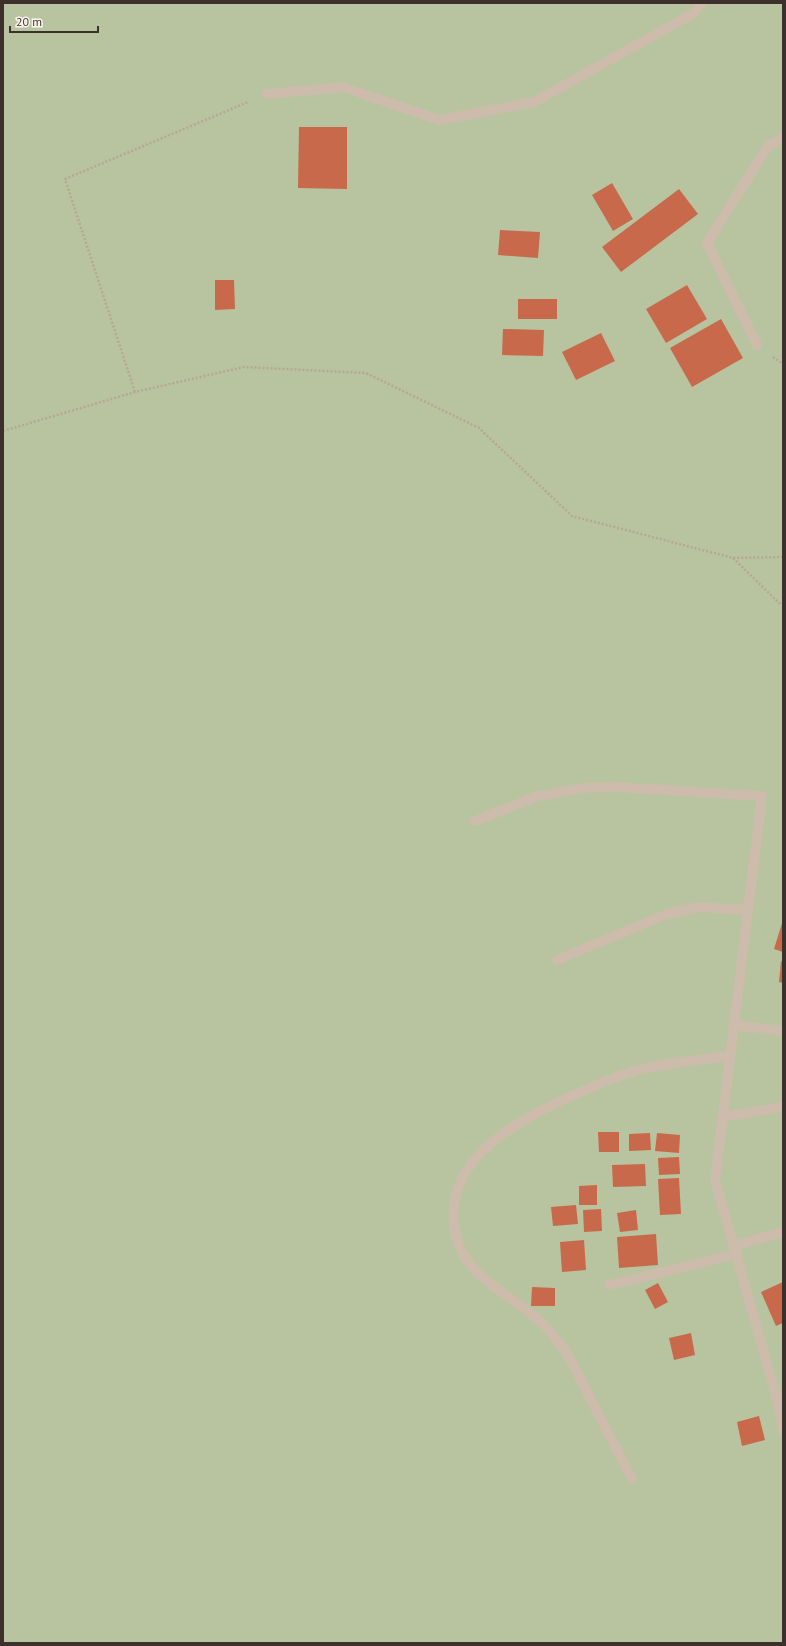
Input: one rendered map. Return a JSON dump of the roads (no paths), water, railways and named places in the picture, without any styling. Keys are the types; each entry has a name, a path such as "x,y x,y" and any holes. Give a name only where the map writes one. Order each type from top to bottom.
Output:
{"street":[{"path":"267,94 343,87 439,120 534,102 694,13 702,3"},
{"path":"757,345 707,243 768,146 783,138"},
{"path":"475,821 538,796 584,788 615,787 762,796 715,1180 778,1402 783,1430"},
{"path":"557,960 666,914 698,907 748,910"},
{"path":"733,1025 783,1031"},
{"path":"632,1479 561,1344 542,1322 484,1279 471,1266 459,1246 453,1214 455,1194 464,1174 481,1152 501,1134 545,1108 624,1074 648,1068 729,1056"},
{"path":"722,1117 783,1107"},
{"path":"609,1285 735,1250 783,1232"}]}
